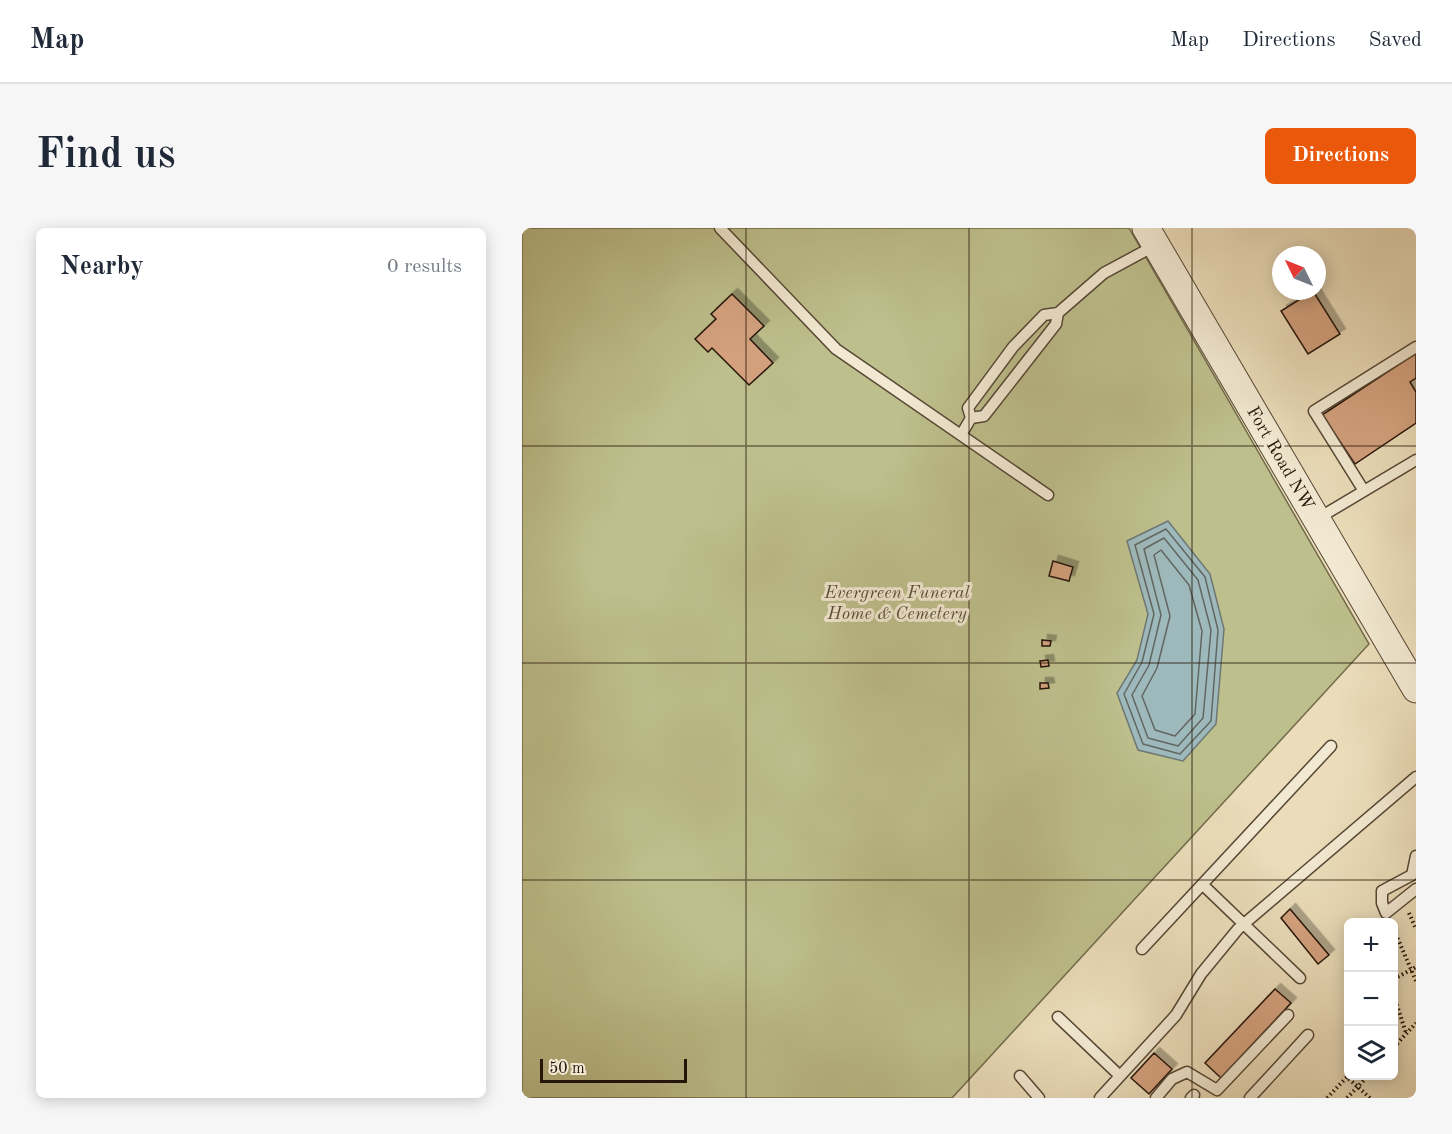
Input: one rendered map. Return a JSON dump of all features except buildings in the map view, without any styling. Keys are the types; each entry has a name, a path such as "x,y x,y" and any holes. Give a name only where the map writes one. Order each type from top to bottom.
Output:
{"street":[{"name":"Fort Road NW","path":"1151,237 1416,689"}],"lane":[{"path":"720,228 836,349 1048,495"},
{"path":"960,435 970,418 968,408 1013,347 1044,315 1058,313 1104,273 1151,237"},
{"path":"970,418 984,416 1056,324 1058,313"},
{"path":"1364,491 1314,411 1416,347"},
{"path":"1316,519 1416,460"},
{"path":"1142,949 1331,746"},
{"path":"1100,1098 1176,1015 1201,974 1244,925 1416,777"},
{"path":"1416,856 1412,875 1383,891 1382,903 1386,913 1416,889"},
{"path":"1203,885 1300,978"},
{"path":"1156,1098 1172,1079 1187,1072 1217,1090 1287,1015"},
{"path":"1058,1017 1120,1076"},
{"path":"1250,1098 1308,1035"},
{"path":"1020,1076 1039,1098"}],"path":[{"path":"1398,939 1416,981"},
{"path":"1398,977 1416,967"},
{"path":"1398,1008 1406,1033"},
{"path":"1398,1042 1416,1023"},
{"path":"1327,1098 1347,1077 1370,1098"},
{"path":"1347,1098 1364,1080"}],"green space":[{"name":"Evergreen Funeral Home & Cemetery","path":"522,228 1129,228 1369,644 952,1098 522,1098"}],"water":[{"path":"1168,521 1210,574 1224,629 1216,724 1183,761 1138,750 1117,693 1137,660 1148,614 1127,541"}]}
